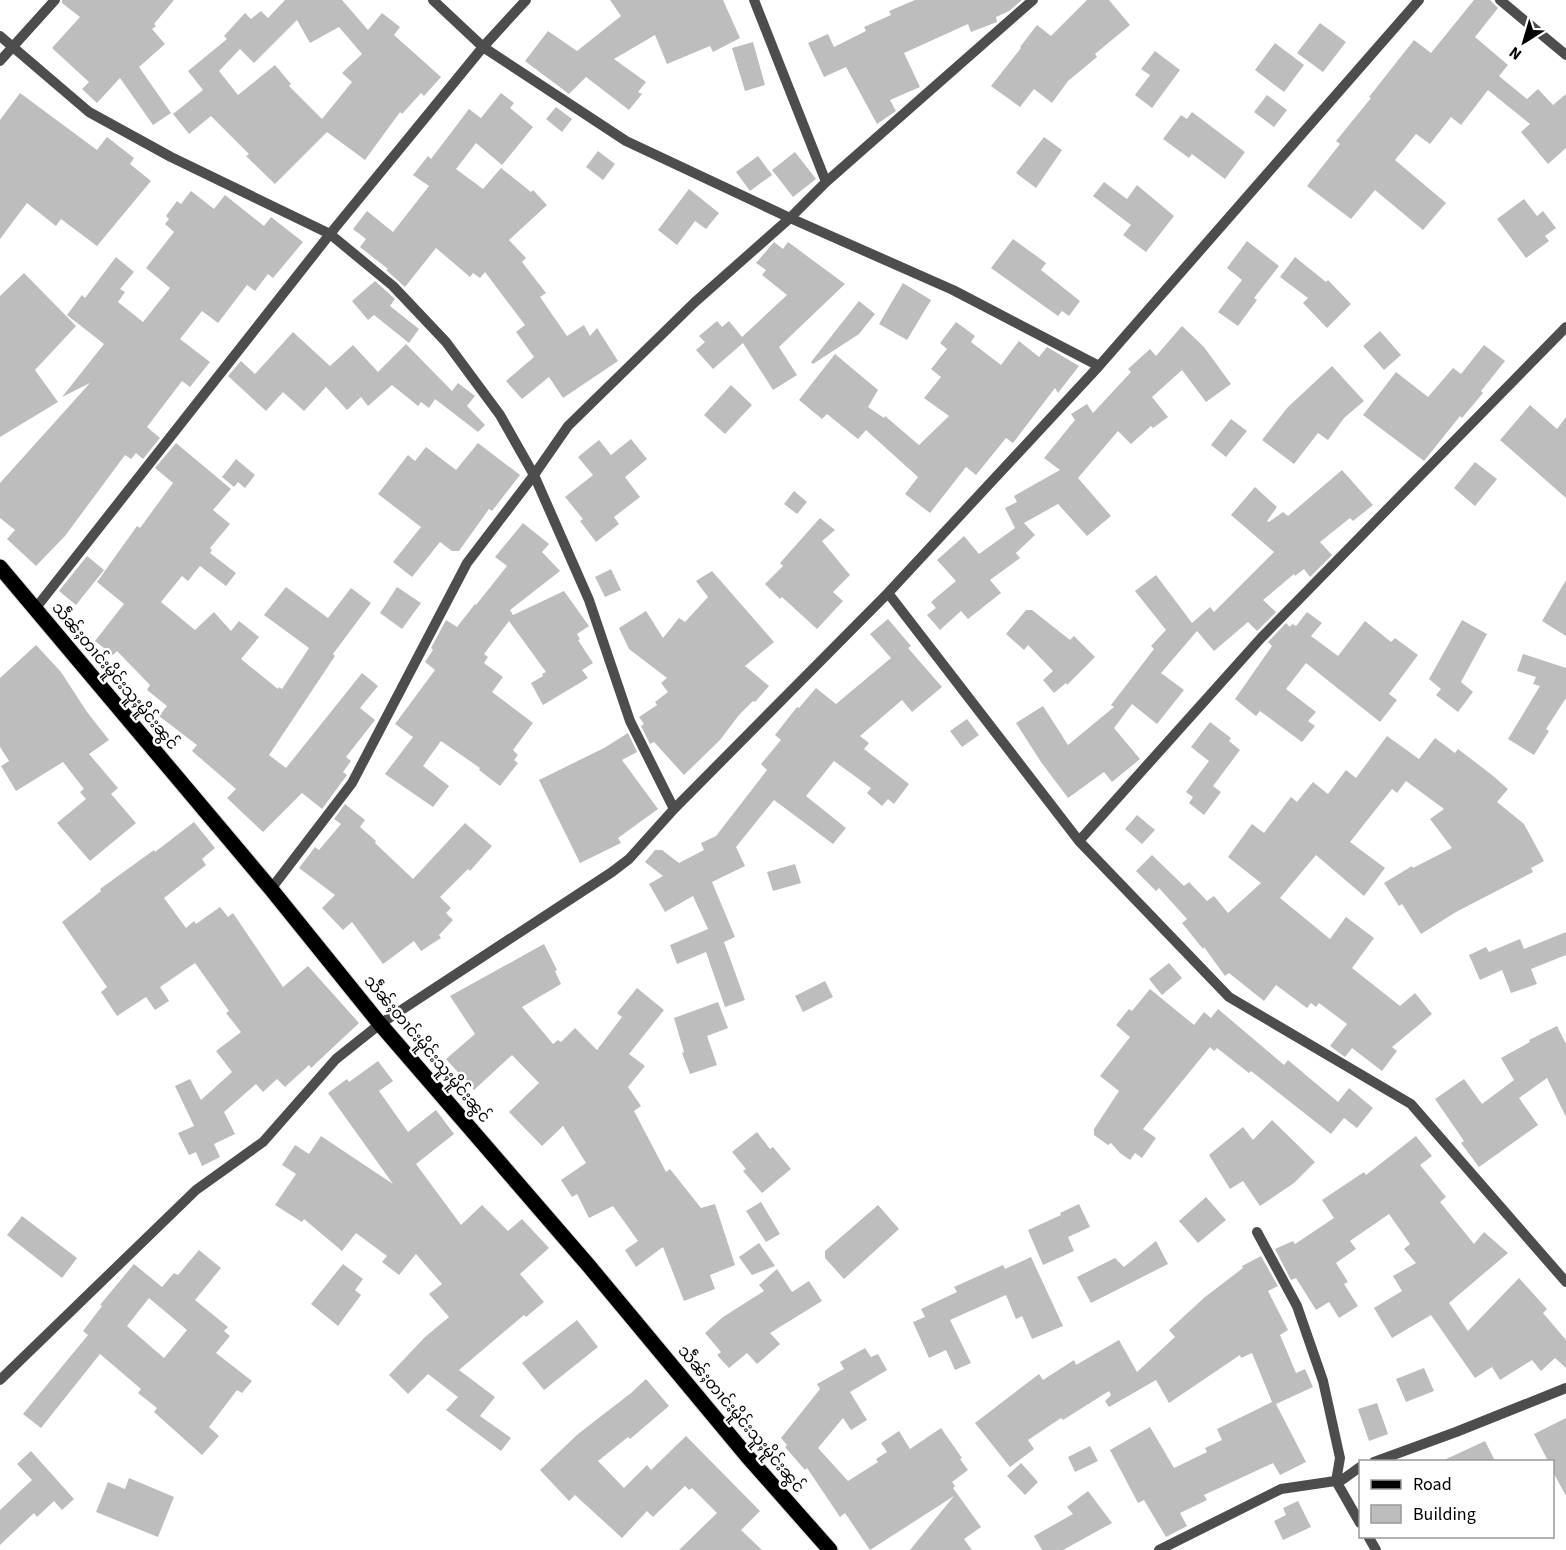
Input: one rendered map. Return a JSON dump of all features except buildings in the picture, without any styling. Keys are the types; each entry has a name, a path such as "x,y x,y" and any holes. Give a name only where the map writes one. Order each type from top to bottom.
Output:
{"main road":[{"name":"သဵၼ်ႈတၢင်းမိူင်းသူႈမိူင်းၼွင်","path":"0,567 271,889 380,1024 589,1266 747,1456 830,1550"}],"street":[{"path":"0,61 12,45 55,0"},
{"path":"433,0 483,47 626,141 789,218 953,290 1099,366"},
{"path":"35,609 330,234 483,47 526,0"},
{"path":"754,0 826,182"},
{"path":"271,889 352,783 467,563 534,476 568,426 695,302 826,182 1033,0"},
{"path":"0,1380 196,1190 263,1142 336,1059 380,1024 629,859 674,809 888,593 1099,366 1419,0"},
{"path":"1500,0 1566,55"},
{"path":"0,36 89,112 171,157 330,234 393,286 446,342 500,415 534,476 589,600 630,721 674,809"},
{"path":"1078,841 1261,638 1566,327"},
{"path":"888,593 1078,841 1229,997 1411,1104 1566,1282"},
{"path":"1257,1232 1297,1306 1323,1381 1340,1458 1336,1481 1359,1521"},
{"path":"1377,1460 1456,1432 1566,1388"},
{"path":"1159,1550 1281,1489 1342,1480 1359,1468"}]}
